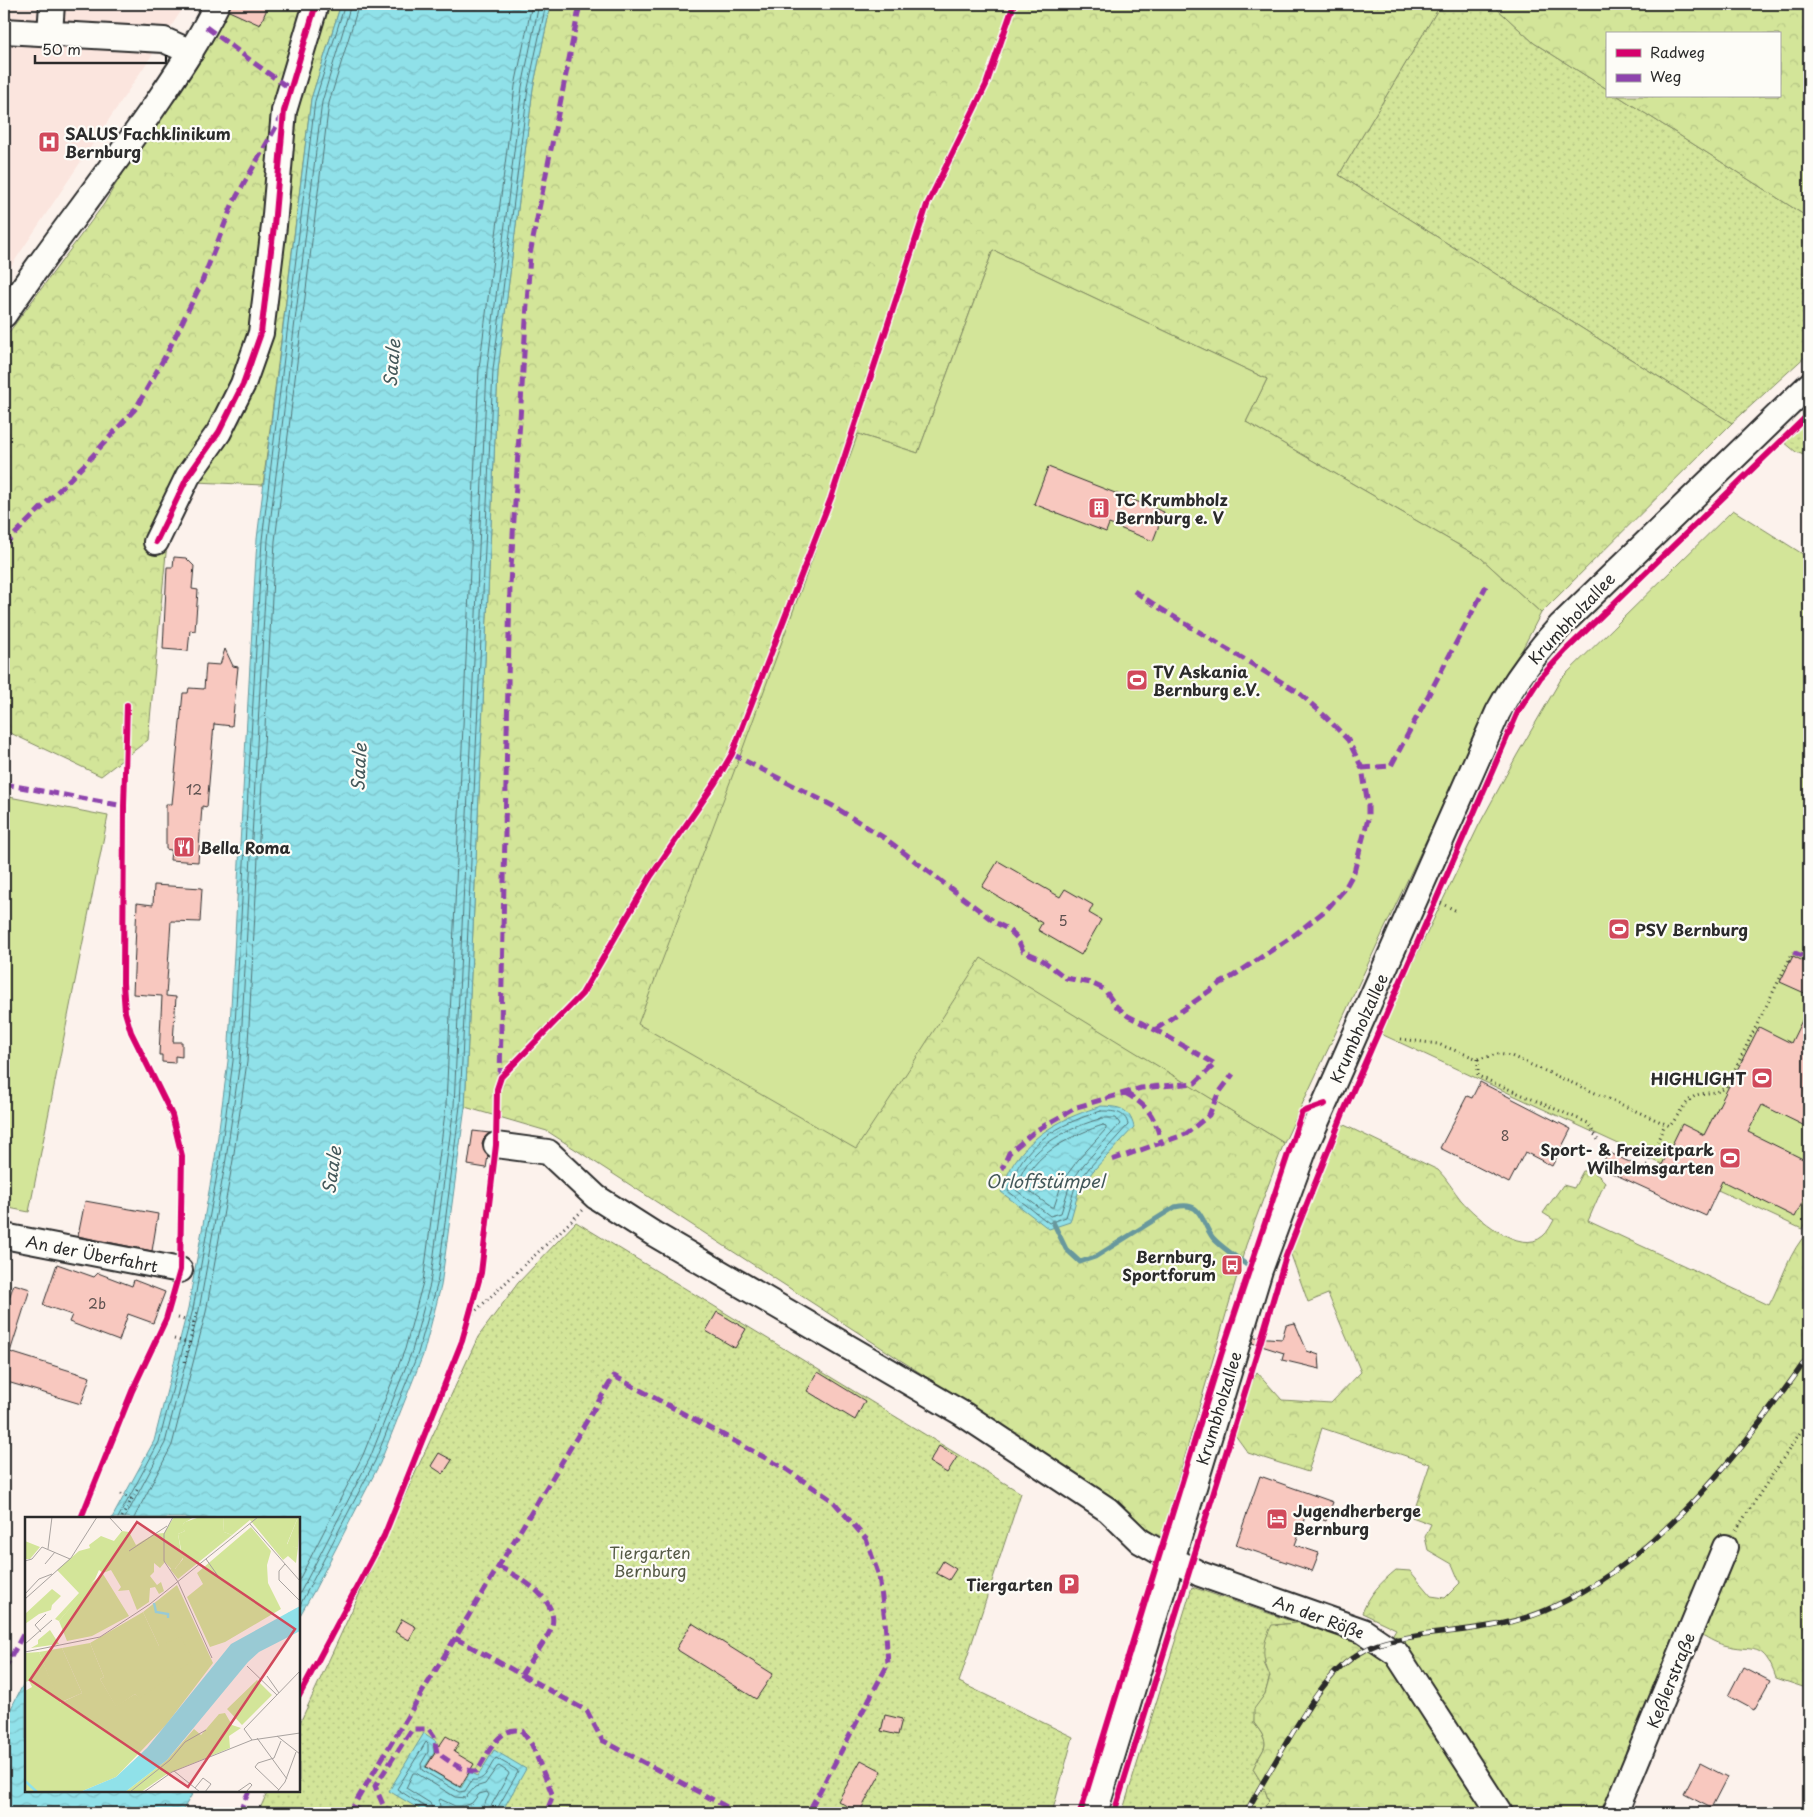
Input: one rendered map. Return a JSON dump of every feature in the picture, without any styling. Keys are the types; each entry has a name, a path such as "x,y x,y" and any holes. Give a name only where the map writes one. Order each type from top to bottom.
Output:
{"street":[{"path":"50,33 52,4"},
{"path":"4,315 138,131 191,52 217,4"},
{"path":"156,542 188,476 219,432 243,384 261,334 274,226 284,111 316,4"},
{"path":"4,30 164,40 191,52"},
{"name":"Krumbholzallee","path":"1094,1813 1260,1270 1297,1169 1498,712 1532,656 1560,624 1809,385"},
{"name":"An der Röße","path":"496,1145 548,1152 596,1198 654,1234 963,1414 1108,1510 1140,1541 1172,1559 1200,1574 1363,1630 1397,1654 1500,1813"},
{"name":"An der Überfahrt","path":"4,1236 180,1270"},
{"name":"Keßlerstraße","path":"1616,1813 1725,1547"}],"path":[{"path":"1436,901 1458,911"},
{"path":"1401,1039 1438,1044 1478,1059 1498,1054 1511,1056 1670,1126 1691,1099 1699,1094 1718,1093 1726,1087 1793,952"},
{"path":"1478,1059 1478,1076 1588,1123 1600,1142"},
{"path":"1648,1164 1665,1124"},
{"path":"469,1317 596,1198"},
{"path":"185,1362 198,1310"},
{"path":"178,1318 194,1323"},
{"path":"174,1339 190,1343"},
{"path":"1725,1547 1809,1419"},
{"path":"122,1517 138,1488"},
{"path":"121,1494 131,1499"}],"shaded area":[{"name":"SALUS Fachklinikum Bernburg","path":"4,4 186,4 4,277"}],"green space":[{"path":"223,4 341,4 311,99 263,485 173,481 148,740 101,776 4,730 4,339 104,204"},
{"path":"551,4 1441,4 1339,175 1732,423 1541,613 1481,558 1246,422 1267,379 993,250 918,453 858,434 970,969 981,957 1284,1143 1246,1245 1161,1539 1047,1455 547,1131 465,1107 498,370 533,88"},
{"path":"1441,4 1492,4 1534,43 1606,88 1606,98 1621,98 1809,218 1809,353 1732,423 1339,175"},
{"path":"1492,4 1809,4 1809,218 1621,98 1780,98 1780,32 1606,32 1606,88 1534,43"},
{"name":"TV Askania Bernburg e.V.","path":"993,250 1267,379 1246,422 1481,558 1541,613 1452,785 1284,1143 981,958 856,1149 638,1024 743,748 858,434 918,453"},
{"path":"1809,417 1809,457 1796,452 1784,442"},
{"name":"PSV Bernburg","path":"1733,510 1809,558 1809,1213 1802,1229 1379,1033 1479,825 1561,679"},
{"path":"4,796 108,816 29,1212 4,1207"},
{"path":"1340,1123 1438,1170 1461,1200 1477,1216 1499,1232 1523,1241 1533,1241 1543,1236 1548,1230 1554,1220 1543,1213 1563,1185 1574,1188 1583,1171 1593,1172 1605,1182 1588,1221 1769,1305 1796,1247 1809,1231 1809,1689 1776,1678 1767,1658 1762,1653 1756,1650 1721,1644 1699,1633 1646,1703 1641,1725 1627,1747 1625,1756 1632,1765 1612,1813 1257,1813 1269,1801 1263,1785 1253,1769 1265,1746 1263,1737 1254,1723 1254,1709 1265,1694 1270,1676 1265,1662 1264,1650 1266,1638 1272,1625 1297,1623 1301,1620 1383,1651 1396,1629 1362,1613 1372,1594 1390,1575 1396,1570 1410,1571 1431,1596 1445,1598 1460,1583 1452,1564 1428,1550 1425,1537 1431,1524 1412,1517 1430,1464 1322,1428 1308,1472 1248,1453 1235,1435 1236,1414 1257,1372 1282,1400 1331,1403 1361,1372 1328,1294 1308,1302 1289,1249"},
{"name":"Tiergarten Bernburg","path":"576,1222 1021,1493 959,1682 1073,1737 1052,1813 258,1813 268,1792 300,1792 300,1723 478,1337 518,1283"},
{"path":"1192,1587 1297,1623 1283,1624 1264,1663 1270,1676 1265,1694 1255,1709 1254,1723 1263,1737 1265,1746 1253,1769 1263,1785 1269,1801 1257,1813 1122,1813"}],"water":[{"name":"Saale","path":"341,4 551,4 533,88 498,370 465,1107 441,1286 423,1355 380,1463 300,1615 300,1517 113,1517 154,1441 188,1308 215,1158 228,1061 257,539 311,99"},
{"name":"Orloffstümpel","path":"1101,1106 1122,1109 1129,1115 1134,1127 1093,1171 1079,1190 1070,1222 1049,1229 1001,1192 1007,1176 1033,1140 1065,1120"},
{"path":"25,1681 25,1792 193,1792 181,1813 4,1813 4,1722"},
{"path":"424,1733 436,1741 433,1747 434,1753 425,1767 461,1788 470,1772 478,1776 494,1750 526,1769 501,1813 426,1813 389,1791"}],"building":[{"path":"231,4 269,4 260,25 229,11"},
{"name":"TC Krumbholz Bernburg e. V","path":"1048,467 1164,512 1153,541 1109,524 1106,532 1034,504"},
{"path":"174,557 186,558 194,566 192,589 198,590 195,631 190,630 188,651 163,649 167,567 173,567"},
{"path":"225,649 233,666 238,667 232,726 214,724 207,807 202,806 198,862 170,860 171,850 166,849 166,804 172,804 183,693 188,693 189,688 204,689 206,664 220,665"},
{"path":"998,861 1060,897 1065,889 1093,905 1089,913 1101,920 1081,955 1038,930 1042,923 982,887"},
{"path":"154,885 202,888 200,922 171,921 166,996 176,997 173,1042 182,1042 182,1057 175,1056 175,1063 162,1062 162,1055 159,1055 162,996 133,994 137,903 153,905"},
{"path":"1793,956 1809,964 1809,995 1780,982"},
{"path":"1809,1006 1809,1128 1762,1105 1748,1132 1809,1162 1809,1189 1795,1217 1722,1181 1706,1216 1601,1168 1608,1152 1657,1175 1682,1124 1704,1135 1759,1027 1791,1043"},
{"path":"1480,1082 1571,1129 1552,1166 1525,1152 1509,1183 1440,1148 1467,1096 1472,1098"},
{"path":"473,1131 490,1133 485,1137 482,1144 488,1156 486,1168 468,1165"},
{"path":"85,1201 158,1214 152,1251 78,1236"},
{"path":"57,1264 94,1277 98,1273 132,1286 134,1280 165,1292 153,1323 128,1314 119,1341 69,1322 72,1315 43,1305"},
{"path":"14,1284 30,1289 10,1352 90,1377 81,1404 4,1381 4,1312"},
{"path":"717,1312 746,1329 735,1348 706,1331"},
{"path":"1295,1323 1307,1351 1319,1355 1320,1369 1282,1360 1284,1353 1252,1343 1254,1337 1282,1339 1286,1325"},
{"path":"818,1372 865,1401 855,1420 807,1391"},
{"path":"939,1446 957,1457 947,1473 929,1462"},
{"path":"439,1453 452,1460 443,1474 431,1466"},
{"path":"1260,1476 1333,1502 1326,1521 1306,1514 1295,1545 1319,1553 1312,1571 1236,1545"},
{"path":"943,1561 956,1569 949,1580 936,1573"},
{"path":"402,1619 416,1627 409,1640 395,1632"},
{"path":"692,1623 773,1674 756,1699 676,1649"},
{"path":"1743,1667 1770,1681 1754,1710 1728,1696"},
{"path":"885,1715 902,1719 898,1735 881,1731"},
{"path":"446,1736 459,1743 454,1752 474,1764 460,1787 426,1767 435,1753 434,1746 440,1745"},
{"path":"861,1760 882,1771 859,1813 838,1801"},
{"path":"1700,1763 1727,1777 1711,1808 1684,1794"}],"waterway":[{"path":"1053,1222 1066,1249 1080,1262 1095,1257 1175,1207 1191,1206 1200,1214 1213,1238 1248,1266"}],"railway":[{"path":"1246,1813 1304,1714 1322,1688 1342,1666 1367,1649 1387,1641 1489,1626 1522,1619 1553,1607 1584,1591 1642,1550 1693,1501 1740,1448 1809,1355"}],"marked path":[{"path":"500,1078 510,585 530,254 580,4"},
{"path":"206,27 291,89"},
{"path":"4,545 86,463 136,408 167,353 201,284 233,203 281,118"},
{"path":"1362,768 1391,766 1486,586"},
{"path":"1134,591 1298,692 1326,717 1348,740 1362,768 1368,805 1368,819 1354,872 1344,890 1327,909 1293,936 1219,984 1155,1030"},
{"path":"732,754 833,806 886,839 996,923 1008,929 1017,938 1023,951 1041,959 1066,978 1091,983 1104,989 1116,1006 1128,1016 1215,1064 1195,1083 1141,1088 1077,1107 1035,1131 1009,1153 1002,1169"},
{"path":"4,784 124,806"},
{"path":"1793,952 1809,959"},
{"path":"1112,1160 1186,1134 1209,1115 1218,1094 1233,1074"},
{"path":"1125,1093 1140,1102 1150,1113 1161,1143"},
{"path":"349,1813 614,1376 786,1469 833,1501 866,1539 879,1576 888,1664 808,1813"},
{"path":"498,1566 535,1589 549,1606 552,1616 550,1631 521,1675"},
{"path":"4,1670 25,1631"},
{"path":"455,1638 587,1711 602,1740 738,1813"},
{"path":"394,1813 384,1807 375,1786 412,1729 429,1729 434,1736 437,1753 461,1768 472,1771 477,1771 500,1737 514,1730 522,1731 532,1745 553,1796 546,1813"},
{"path":"239,1813 249,1792"},
{"path":"353,1807 364,1813"}],"cycle path":[{"path":"156,542 188,476 219,432 243,384 261,333 274,226 284,111 316,4"},
{"path":"300,1694 384,1536 462,1341 481,1273 496,1145 497,1089 501,1077 582,994 651,876 715,783 732,754 831,498 927,205 986,85 1014,4"},
{"path":"1114,1813 1286,1256 1344,1111 1518,712 1540,678 1566,650 1809,414"},
{"path":"81,1517 132,1391 166,1319 180,1270 182,1156 172,1115 131,1032 125,1012 123,983 124,806 127,705"},
{"path":"1080,1813 1221,1355 1302,1112 1325,1104"}],"place":[{"name":"SALUS Fachklinikum Bernburg","path":"49,142"},
{"name":"TC Krumbholz Bernburg e. V","path":"1099,508"},
{"name":"TV Askania Bernburg e.V.","path":"1137,680"},
{"name":"Bella Roma","path":"184,847"},
{"name":"PSV Bernburg","path":"1619,929"},
{"name":"HIGHLIGHT","path":"1762,1078"},
{"name":"Sport- & Freizeitpark Wilhelmsgarten","path":"1730,1158"},
{"name":"Bernburg, Sportforum","path":"1232,1265"},
{"name":"Jugendherberge Bernburg","path":"1277,1519"},
{"name":"Tiergarten","path":"1069,1584"}]}
